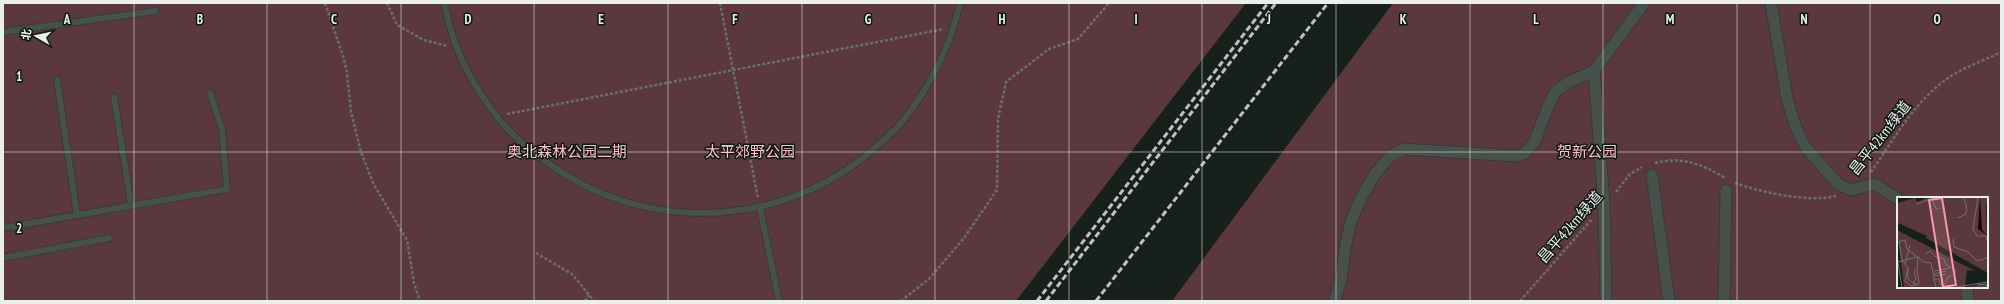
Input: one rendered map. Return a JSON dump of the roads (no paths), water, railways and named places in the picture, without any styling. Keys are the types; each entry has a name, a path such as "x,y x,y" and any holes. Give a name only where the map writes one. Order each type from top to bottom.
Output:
{"street":[{"path":"1334,301 1341,280 1345,248 1351,220 1375,174 1390,156 1404,149 1516,156 1525,153 1535,141 1549,104 1556,91 1569,82 1594,71 1644,3"},
{"path":"1771,3 1787,98 1795,126 1806,148 1839,185 1851,190 1875,184 1897,198"},
{"path":"1594,71 1604,205 1606,301"},
{"path":"1650,170 1669,301"},
{"path":"1724,301 1729,184"},
{"path":"1967,288 1968,301"}],"lane":[{"path":"444,3 457,48 474,83 496,116 538,157 588,188 636,206 702,214 760,208 812,190 860,162 901,124 932,78 954,27 960,3"},
{"path":"3,32 156,11"},
{"path":"57,80 77,216"},
{"path":"3,228 227,189 222,129 210,93"},
{"path":"114,96 131,205"},
{"path":"760,208 779,301"},
{"path":"3,258 109,238"}],"railway":[{"path":"1037,301 1268,3"},
{"path":"1046,301 1276,3"},
{"path":"1096,301 1328,3"}],"park label":[{"name":"奥北森林公园二期","path":"567,152"},
{"name":"太平郊野公园","path":"750,152"},
{"name":"贺新公园","path":"1587,152"}]}
